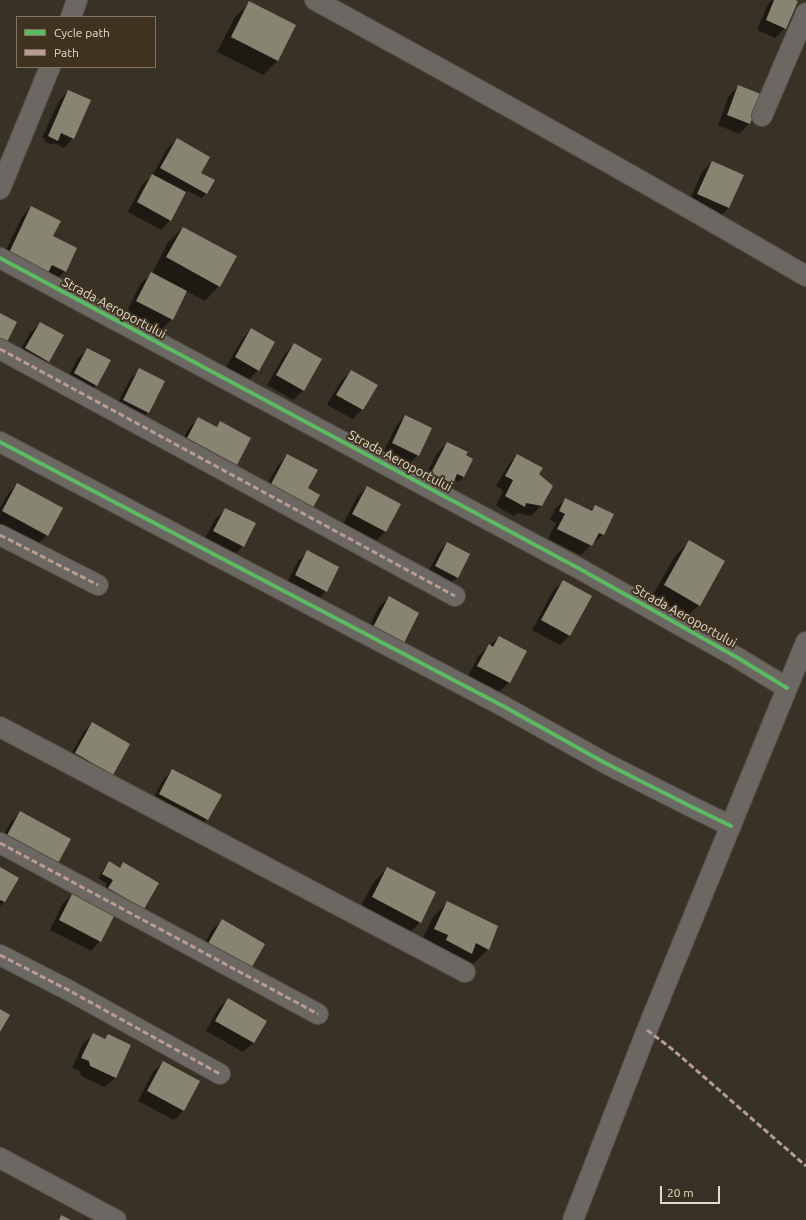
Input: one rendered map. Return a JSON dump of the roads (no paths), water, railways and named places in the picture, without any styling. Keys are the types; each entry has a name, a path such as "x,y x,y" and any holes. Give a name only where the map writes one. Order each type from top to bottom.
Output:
{"street":[{"path":"70,16 78,0"},
{"path":"315,0 512,107 806,276"},
{"path":"762,116 806,13"},
{"path":"0,189 50,68"},
{"name":"Strada Aeroportului","path":"0,258 580,569 738,658 787,688"},
{"path":"0,349 455,596"},
{"path":"0,442 503,706 607,764 731,826"},
{"path":"0,535 98,585"},
{"path":"574,1220 647,1030 806,642"},
{"path":"0,727 465,972"},
{"path":"0,843 318,1014"},
{"path":"0,955 70,991 220,1074"},
{"path":"0,1158 116,1220"}]}
